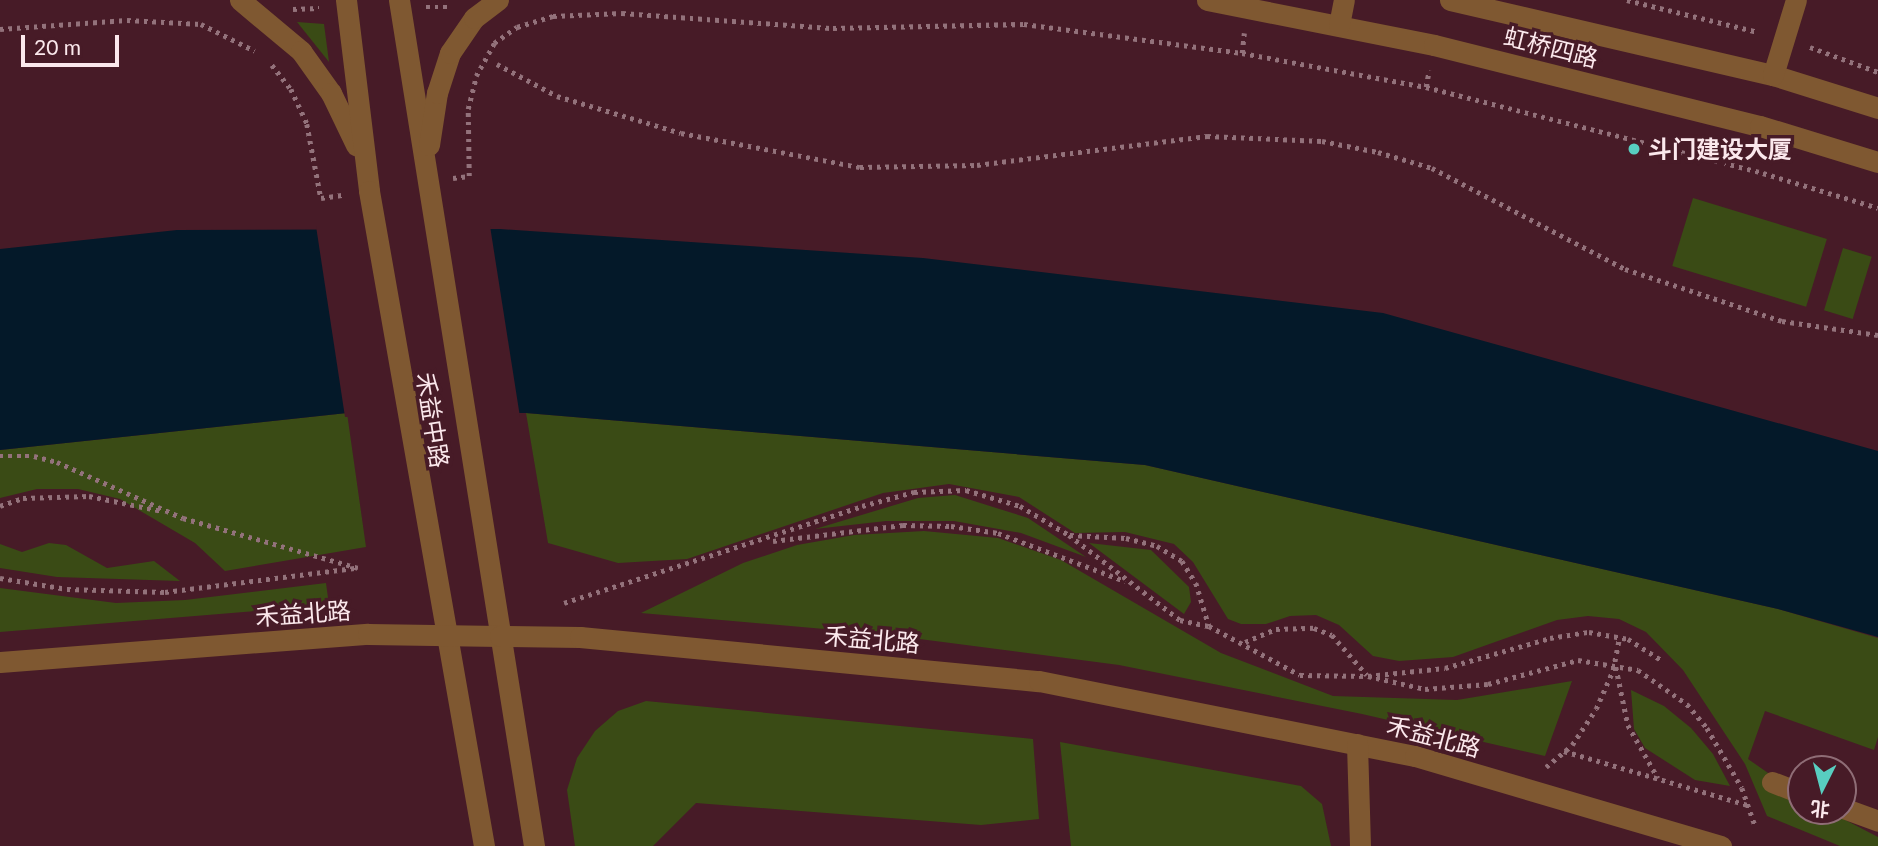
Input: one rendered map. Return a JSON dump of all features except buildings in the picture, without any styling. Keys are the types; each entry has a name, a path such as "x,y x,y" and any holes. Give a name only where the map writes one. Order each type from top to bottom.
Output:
{"street":[{"path":"240,0 302,51 331,93 354,138 369,191"},
{"name":"禾益中路","path":"346,0 369,191 416,478 484,846"},
{"name":"禾益中路","path":"399,0 534,846"},
{"path":"428,182 432,126 450,52 474,18 498,0"},
{"name":"虹桥四路","path":"1207,0 1339,25 1746,122 1878,162"},
{"path":"1339,25 1344,0"},
{"name":"虹桥四路","path":"1450,0 1773,75 1878,107"},
{"path":"1773,75 1797,0"},
{"name":"禾益北路","path":"0,662 368,634 580,637 1039,681 1415,756 1721,846"},
{"path":"1357,744 1360,846"},
{"path":"1772,782 1787,788"},
{"path":"1857,813 1878,821"}],"path":[{"path":"1627,0 1785,39 1878,72"},
{"path":"428,182 469,176 468,109 476,76 494,43 517,27 553,16 622,13 833,28 1024,24 1242,53 1426,87 1763,173 1878,208"},
{"path":"0,29 127,20 201,24 259,53"},
{"path":"266,57 291,89 307,124 321,198 369,191"},
{"path":"497,64 557,96 681,133 860,167 977,165 1207,136 1322,141 1378,152 1432,168 1625,269 1782,321 1878,335"},
{"path":"0,456 34,456 57,462 183,518"},
{"path":"564,603 761,542 862,506 940,489 993,496 1069,535 1180,620 1209,626 1245,642 1279,667 1300,675 1368,676 1446,668 1550,638 1589,632 1619,638 1663,661"},
{"path":"0,506 23,498 89,496 183,518 358,568 165,592 67,589 0,578"},
{"path":"761,542 854,529 951,526 998,533 1133,584"},
{"path":"1069,535 1126,538 1157,546 1182,561 1206,605 1209,626"},
{"path":"1245,642 1276,629 1314,628 1332,635 1368,676 1425,689 1488,684 1578,660 1639,670 1687,704 1707,728 1742,788 1756,828"},
{"path":"1541,771 1564,751 1596,709 1615,661 1619,638"},
{"path":"1615,661 1628,725 1659,779"},
{"path":"1564,751 1748,805"}],"green space":[{"path":"297,22 324,24 329,62"},
{"path":"1693,198 1827,239 1806,307 1672,266"},
{"path":"1843,248 1872,257 1853,319 1824,310"},
{"path":"347,413 366,547 225,571 195,543 120,499 78,489 37,489 0,498 0,450"},
{"path":"526,413 1145,465 1778,609 1878,638 1878,737 1874,750 1765,711 1748,759 1787,786 1787,824 1767,816 1745,764 1683,670 1646,632 1619,619 1588,616 1557,620 1453,657 1399,661 1373,656 1339,625 1316,615 1290,616 1266,624 1241,624 1228,619 1193,562 1174,544 1125,532 1075,533 1019,497 949,484 883,493 687,559 618,563 548,543"},
{"path":"955,495 1028,518 1086,557 1021,533 954,521 886,521 815,529 918,498"},
{"path":"924,531 998,538 1061,560 1221,653 1333,696 1457,700 1572,681 1545,756 1362,714 1119,665 881,634 641,613 743,563 797,545 854,535"},
{"path":"49,543 66,545 107,568 154,561 180,581 57,577 0,568 0,544 22,552"},
{"path":"1089,543 1151,550 1189,587 1191,602 1184,614"},
{"path":"326,583 329,605 0,632 0,588 116,603 185,600"},
{"path":"1631,690 1664,706 1691,728 1713,754 1730,786 1695,780 1645,748 1634,729"},
{"path":"646,701 1033,739 1039,819 981,825 696,803 653,846 575,846 567,790 577,758 595,731 618,711"},
{"path":"1060,742 1301,786 1322,804 1331,846 1071,846"},
{"path":"1789,825 1855,825 1878,837 1878,846 1840,846"}],"water":[{"path":"500,229 923,258 1383,313 1878,451 1878,637 1778,609 1145,465 526,413 347,413 0,450 0,249 177,230"}],"pier":[{"path":"316,226 490,226 520,417 345,417"}],"place":[{"name":"斗门建设大厦","path":"1634,149"}]}
